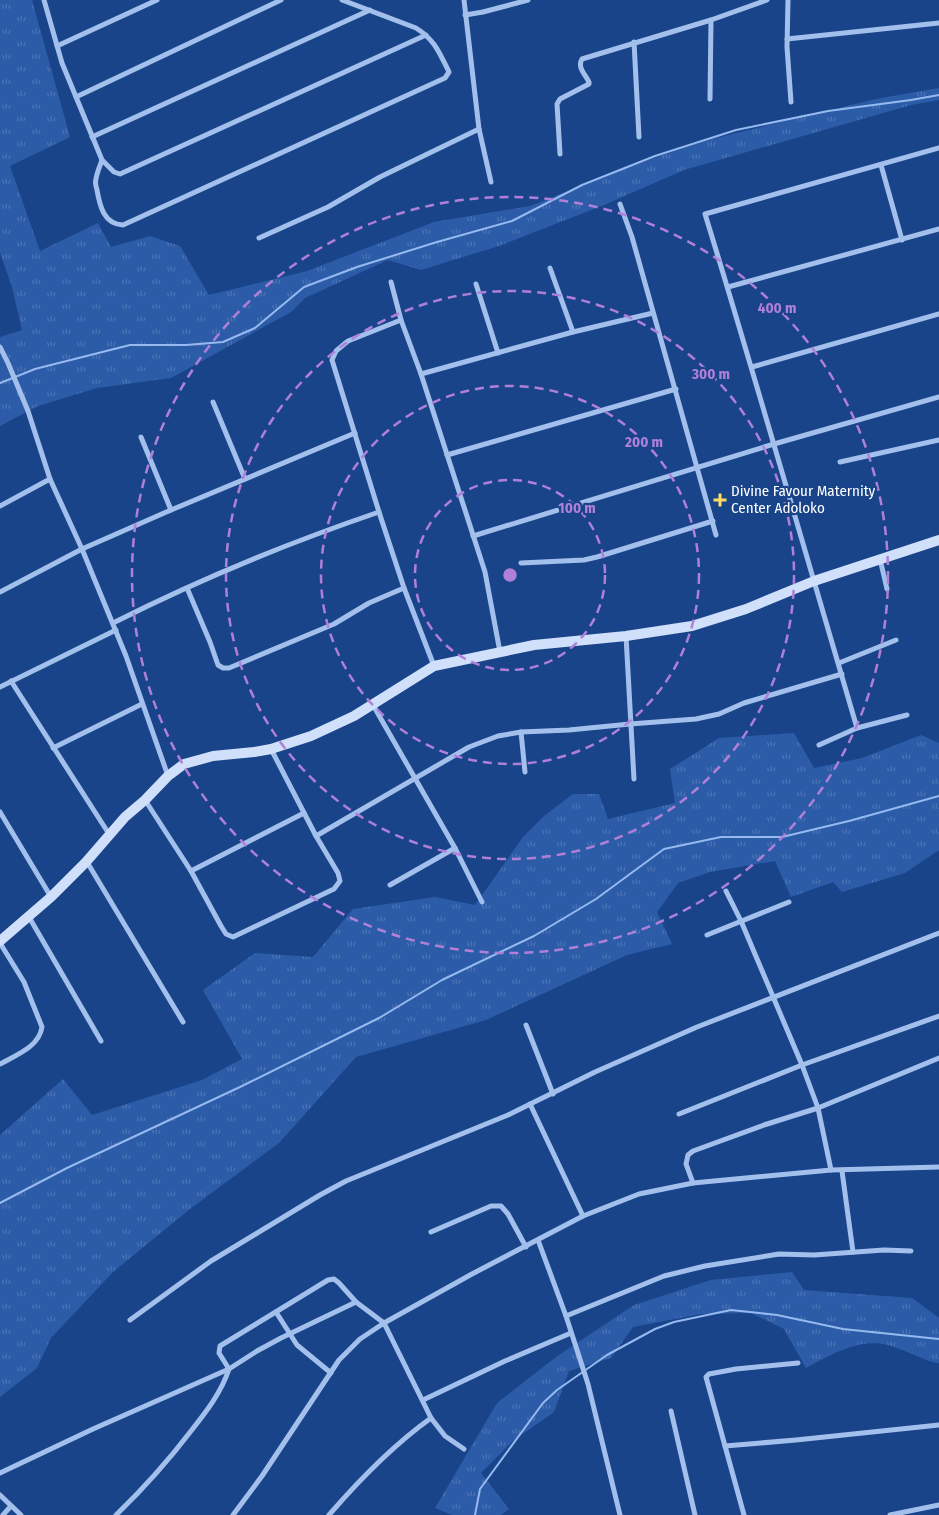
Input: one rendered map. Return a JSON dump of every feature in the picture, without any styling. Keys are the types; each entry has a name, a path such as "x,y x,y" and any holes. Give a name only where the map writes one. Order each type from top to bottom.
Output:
{"street":[{"path":"44,0 57,46 102,160 114,172 120,174 426,35"},
{"path":"57,46 157,0"},
{"path":"76,97 281,0"},
{"path":"102,160 95,180 99,204 106,217 116,224 123,225 445,78 449,72 434,42 426,35 416,28 342,0"},
{"path":"464,0 479,129 491,182"},
{"path":"465,15 528,0"},
{"path":"560,154 557,104 560,99 589,84 580,65 582,59 711,20 767,0"},
{"path":"788,0 787,39 791,102"},
{"path":"92,137 370,10"},
{"path":"710,99 711,20"},
{"path":"787,39 939,23"},
{"path":"634,42 639,137"},
{"path":"259,238 328,206 380,177 479,129"},
{"path":"857,728 840,664 705,214 939,148"},
{"path":"881,165 902,240"},
{"path":"620,204 632,237 716,535"},
{"path":"728,287 939,229"},
{"path":"550,268 573,332"},
{"path":"391,282 401,320 422,374 485,572 500,652"},
{"path":"476,284 498,352"},
{"path":"422,374 573,332 653,313"},
{"path":"752,367 939,314"},
{"path":"401,320 348,341 336,351 332,360 404,588 434,666"},
{"path":"0,347 28,411 50,479 116,630 168,776"},
{"path":"447,455 676,389"},
{"path":"473,536 774,444 939,397"},
{"path":"213,402 246,479"},
{"path":"0,592 82,550 171,510 355,433"},
{"path":"142,437 171,510"},
{"path":"840,462 939,440"},
{"path":"0,506 50,479"},
{"path":"113,623 187,588 313,535 379,512"},
{"path":"521,563 584,560 712,521"},
{"path":"0,1064 24,1051 37,1041 42,1027 24,982 0,942 51,897 86,862 125,817 168,776 184,764 212,756 271,749 310,736 354,716 434,666 534,645 626,636 692,626 746,609 814,581 880,558 939,540"},
{"path":"880,558 887,589"},
{"path":"187,588 218,665 223,668 229,668 334,624 369,603 404,588"},
{"path":"0,687 116,630"},
{"path":"626,636 634,779"},
{"path":"840,664 896,640"},
{"path":"316,836 469,747 498,736 521,732 569,730 696,719 719,714 744,703 842,674"},
{"path":"11,681 109,834"},
{"path":"53,748 142,704"},
{"path":"372,705 416,778 482,902"},
{"path":"819,745 857,728 907,715"},
{"path":"521,732 525,772"},
{"path":"145,800 191,871 226,934 233,937 334,889 340,881 271,749"},
{"path":"0,812 51,897"},
{"path":"191,871 304,813"},
{"path":"390,885 454,848"},
{"path":"86,862 183,1022"},
{"path":"726,891 742,921 802,1065 818,1108 831,1170"},
{"path":"707,935 789,902"},
{"path":"29,917 101,1041"},
{"path":"130,1320 211,1261 346,1181 553,1094 595,1072 679,1035 939,932"},
{"path":"679,1114 802,1065 939,1016"},
{"path":"526,1025 553,1094"},
{"path":"693,1183 686,1164 688,1155 693,1151 818,1108 939,1058"},
{"path":"530,1104 583,1216"},
{"path":"233,1515 262,1476 331,1373 348,1350 360,1339 384,1323 472,1274 583,1216 639,1194 693,1183 831,1170 939,1167"},
{"path":"842,1171 853,1252"},
{"path":"431,1232 491,1206 500,1206 508,1214 526,1247"},
{"path":"538,1240 585,1375 620,1515"},
{"path":"566,1316 682,1270 768,1255 814,1255 884,1250 911,1252"},
{"path":"229,1369 219,1353 220,1346 328,1280 334,1279 340,1282 356,1302 384,1323 431,1418 445,1436 464,1449"},
{"path":"0,1473 92,1429 229,1369 289,1334 356,1302"},
{"path":"276,1312 297,1346 331,1373"},
{"path":"423,1400 505,1361 571,1333"},
{"path":"744,1515 706,1377 709,1374 736,1369 798,1363"},
{"path":"116,1515 139,1493 170,1458 206,1412 221,1389 229,1369"},
{"path":"671,1411 695,1515"},
{"path":"329,1515 360,1479 385,1455 431,1418"},
{"path":"725,1446 939,1425"},
{"path":"0,1495 20,1515"},
{"path":"890,1515 939,1505"},
{"path":"3,1515 11,1506"}],"green space":[{"path":"0,0 32,0 70,137 10,166 40,251 98,223 111,247 150,236 180,246 209,295 307,271 434,222 530,206 642,162 712,139 876,99 939,88 939,100 911,105 684,170 604,205 499,246 421,270 388,260 305,298 291,312 171,378 97,388 38,406 0,426 0,337 22,330 12,287 0,253"},
{"path":"794,733 814,768 862,758 921,735 939,743 939,850 905,873 842,892 833,882 791,897 775,861 710,872 678,883 657,912 672,944 627,955 486,1020 356,1057 279,1143 190,1209 113,1272 51,1338 37,1368 0,1397 0,1135 63,1079 92,1115 202,1080 242,1059 203,990 255,953 313,957 353,909 435,897 475,905 523,837 544,816 573,794 599,794 608,819 675,803 670,769 719,738"},
{"path":"792,1272 804,1290 912,1298 939,1318 939,1363 877,1343 845,1349 806,1368 784,1329 751,1313 701,1314 633,1327 611,1358 569,1371 554,1412 514,1440 481,1473 509,1509 501,1515 452,1515 435,1508 497,1403 556,1357 634,1305 711,1280"}],"waterway":[{"path":"0,383 35,369 130,345 186,345 223,342 255,328 304,287 357,267 512,221 582,185 655,156 736,130 828,111 939,95"},
{"path":"0,1203 67,1168 240,1087 379,1018 442,980 534,936 596,899 664,849 721,837 782,837 939,796"},
{"path":"475,1515 480,1489 543,1403 557,1390 607,1355 655,1329 674,1322 731,1310 777,1315 843,1329 939,1339"}],"place":[{"name":"Divine Favour Maternity Center Adoloko","path":"720,500"}]}
